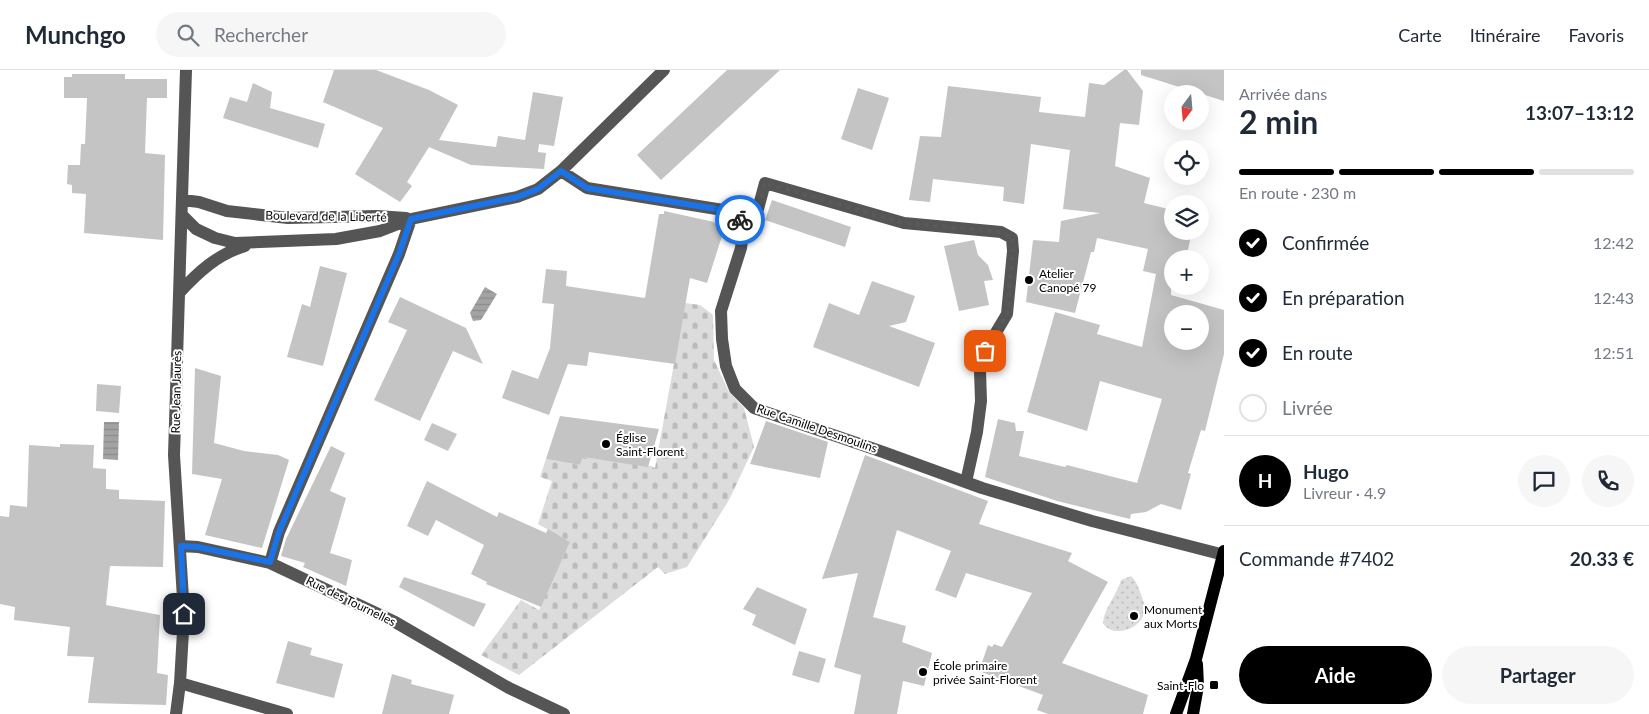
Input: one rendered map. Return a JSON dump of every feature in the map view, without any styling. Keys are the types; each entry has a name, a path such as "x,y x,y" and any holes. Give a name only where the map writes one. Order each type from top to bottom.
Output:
{"main road":[{"path":"1176,714 1196,659 1224,553"},
{"path":"1193,714 1198,686 1196,659"}],"street":[{"name":"Rue Jean Jaurès","path":"176,714 180,683 184,614 174,455 186,70"},
{"name":"Boulevard de la Liberté","path":"182,215 196,229 215,238 235,243 336,239 380,231 411,219 517,197 538,189 561,171 664,70"},
{"path":"561,171 587,188 723,210 740,220 758,210 765,183 904,223 1001,232 1012,238 1013,251 1007,314 985,351 980,371 981,402 977,432 966,482"},
{"name":"Boulevard de la Liberté","path":"183,200 198,202 227,211 288,218 377,216 411,219"},
{"path":"270,562 279,532 399,254 411,219"},
{"name":"Rue Camille Desmoulins","path":"740,220 743,233 741,248 721,311 726,366 735,389 743,399 764,412 966,482 1092,521 1224,553"},
{"name":"Boulevard de la Liberté","path":"179,293 197,274 217,258 235,249 256,243"},
{"name":"Rue des Tournelles","path":"181,546 198,547 270,562 394,622 509,688 564,714"},
{"path":"180,683 288,714"}],"green space":[{"path":"685,303 700,305 713,315 714,360 729,392 744,408 754,447 729,500 687,567 665,574 658,567 519,675 481,655 521,600 539,610 570,542 538,524 552,481 540,477 546,459 580,465 583,457 655,468"},
{"path":"1131,576 1141,594 1145,611 1142,619 1138,624 1126,630 1119,631 1107,628 1103,623 1106,612 1121,580"}],"shaded area":[{"path":"485,287 497,294 481,320 473,321 470,313"},
{"path":"104,422 119,422 118,460 103,459"}],"building":[{"path":"334,70 376,70 429,90 458,105 439,140 496,147 498,136 525,140 533,92 563,97 554,146 539,144 538,152 546,153 544,169 471,165 429,147 407,182 412,186 400,202 355,174 383,128 323,102"},
{"path":"727,70 780,70 661,180 637,155"},
{"path":"1124,70 1127,70 1143,91 1139,125 1120,123 1115,166 1150,178 1144,203 1164,208 1164,240 1190,240 1188,250 1164,250 1164,295 1171,295 1206,305 1164,305 1164,350 1209,350 1209,306 1224,310 1224,354 1205,431 1201,430 1188,473 1191,474 1181,510 1161,504 1146,512 1131,514 1130,519 1057,501 985,477 998,419 1015,423 1016,431 1024,431 1019,456 1065,467 1067,465 1137,483 1162,399 1100,381 1087,431 1027,412 1055,312 1100,325 1097,334 1142,347 1156,274 1143,271 1148,249 1097,238 1094,252 1091,252 1075,313 1026,302 1033,240 1059,242 1061,221 1100,213 1063,209 1070,150 1031,144 1024,204 1003,201 1004,187 933,179 930,202 909,200 920,136 941,137 948,86 1041,97 1039,112 1085,117 1089,83 1104,85"},
{"path":"1141,70 1224,70 1224,101 1209,96 1209,85 1173,85 1141,75"},
{"path":"72,74 125,74 125,79 167,79 167,98 147,98 145,153 165,155 163,240 84,233 86,194 72,193 72,185 67,184 68,165 80,165 81,144 85,144 87,98 64,98 64,77 72,77"},
{"path":"253,83 272,92 270,108 325,124 318,148 223,118 230,97 247,102"},
{"path":"858,88 889,98 872,150 841,139"},
{"path":"772,200 851,227 845,247 765,220"},
{"path":"664,211 714,222 723,233 707,283 690,278 675,364 589,352 587,366 568,364 549,415 502,398 512,370 538,379 550,348 554,304 542,303 546,269 567,271 566,286 645,298 659,214 664,214"},
{"path":"974,240 978,255 988,265 993,280 984,281 989,305 959,311 944,246"},
{"path":"320,266 347,273 323,366 287,357 302,304 310,307"},
{"path":"872,281 915,296 906,322 889,326 935,343 919,387 813,347 829,303 859,315"},
{"path":"400,297 466,328 483,364 453,351 420,421 374,400 407,330 388,322"},
{"path":"195,368 221,376 214,443 244,451 278,455 289,460 262,548 205,535 222,479 192,474"},
{"path":"97,384 121,386 119,413 96,411"},
{"name":"Église Saint-Florent","path":"560,416 659,429 648,467 583,457 580,465 546,459"},
{"path":"766,421 828,442 820,478 750,464"},
{"path":"432,423 457,434 448,451 424,440"},
{"path":"60,444 94,445 93,468 106,469 106,489 119,490 119,499 165,501 163,567 110,566 106,605 160,615 157,673 168,675 166,705 88,703 94,657 67,656 70,627 14,620 15,607 0,604 0,516 9,517 10,505 27,507 29,445 60,447"},
{"path":"331,446 345,453 330,491 346,498 330,553 352,560 346,586 303,567 305,563 281,556 286,539"},
{"path":"865,455 988,501 979,524 1072,553 1068,561 1108,582 1062,663 1148,695 1143,714 1048,714 1037,710 1043,695 979,671 988,645 992,647 994,644 1002,647 1032,593 966,573 956,598 935,590 951,551 897,530 873,617 906,626 902,642 932,653 924,686 903,681 897,714 854,714 861,675 834,667 858,573 822,579"},
{"path":"427,481 497,517 499,512 546,533 548,529 570,542 541,607 486,584 487,582 471,574 484,545 436,520 428,536 407,526"},
{"path":"404,577 486,604 474,627 399,587"},
{"path":"757,587 807,609 795,645 752,625 756,615 743,609"},
{"path":"288,641 312,648 310,655 343,664 334,698 276,683"},
{"path":"799,651 826,659 819,683 792,675"},
{"path":"392,674 412,680 411,684 454,695 449,714 382,714"}],"way so far":[{"path":"740,220 758,210 765,183 904,223 1001,232 1012,238 1013,251 1007,314 985,351"}],"place":[{"name":"Atelier Canopé 79","path":"1029,280"},
{"name":"Église Saint-Florent","path":"606,444"},
{"name":"Monument aux Morts","path":"1134,616"},
{"name":"École primaire privée Saint-Florent","path":"923,672"},
{"name":"Saint-Flo","path":"1214,685"}],"route":[{"path":"184,614 181,546 198,547 270,562 279,532 399,254 411,219 517,197 538,189 561,171 572,180 587,188 723,210 740,220"}]}
